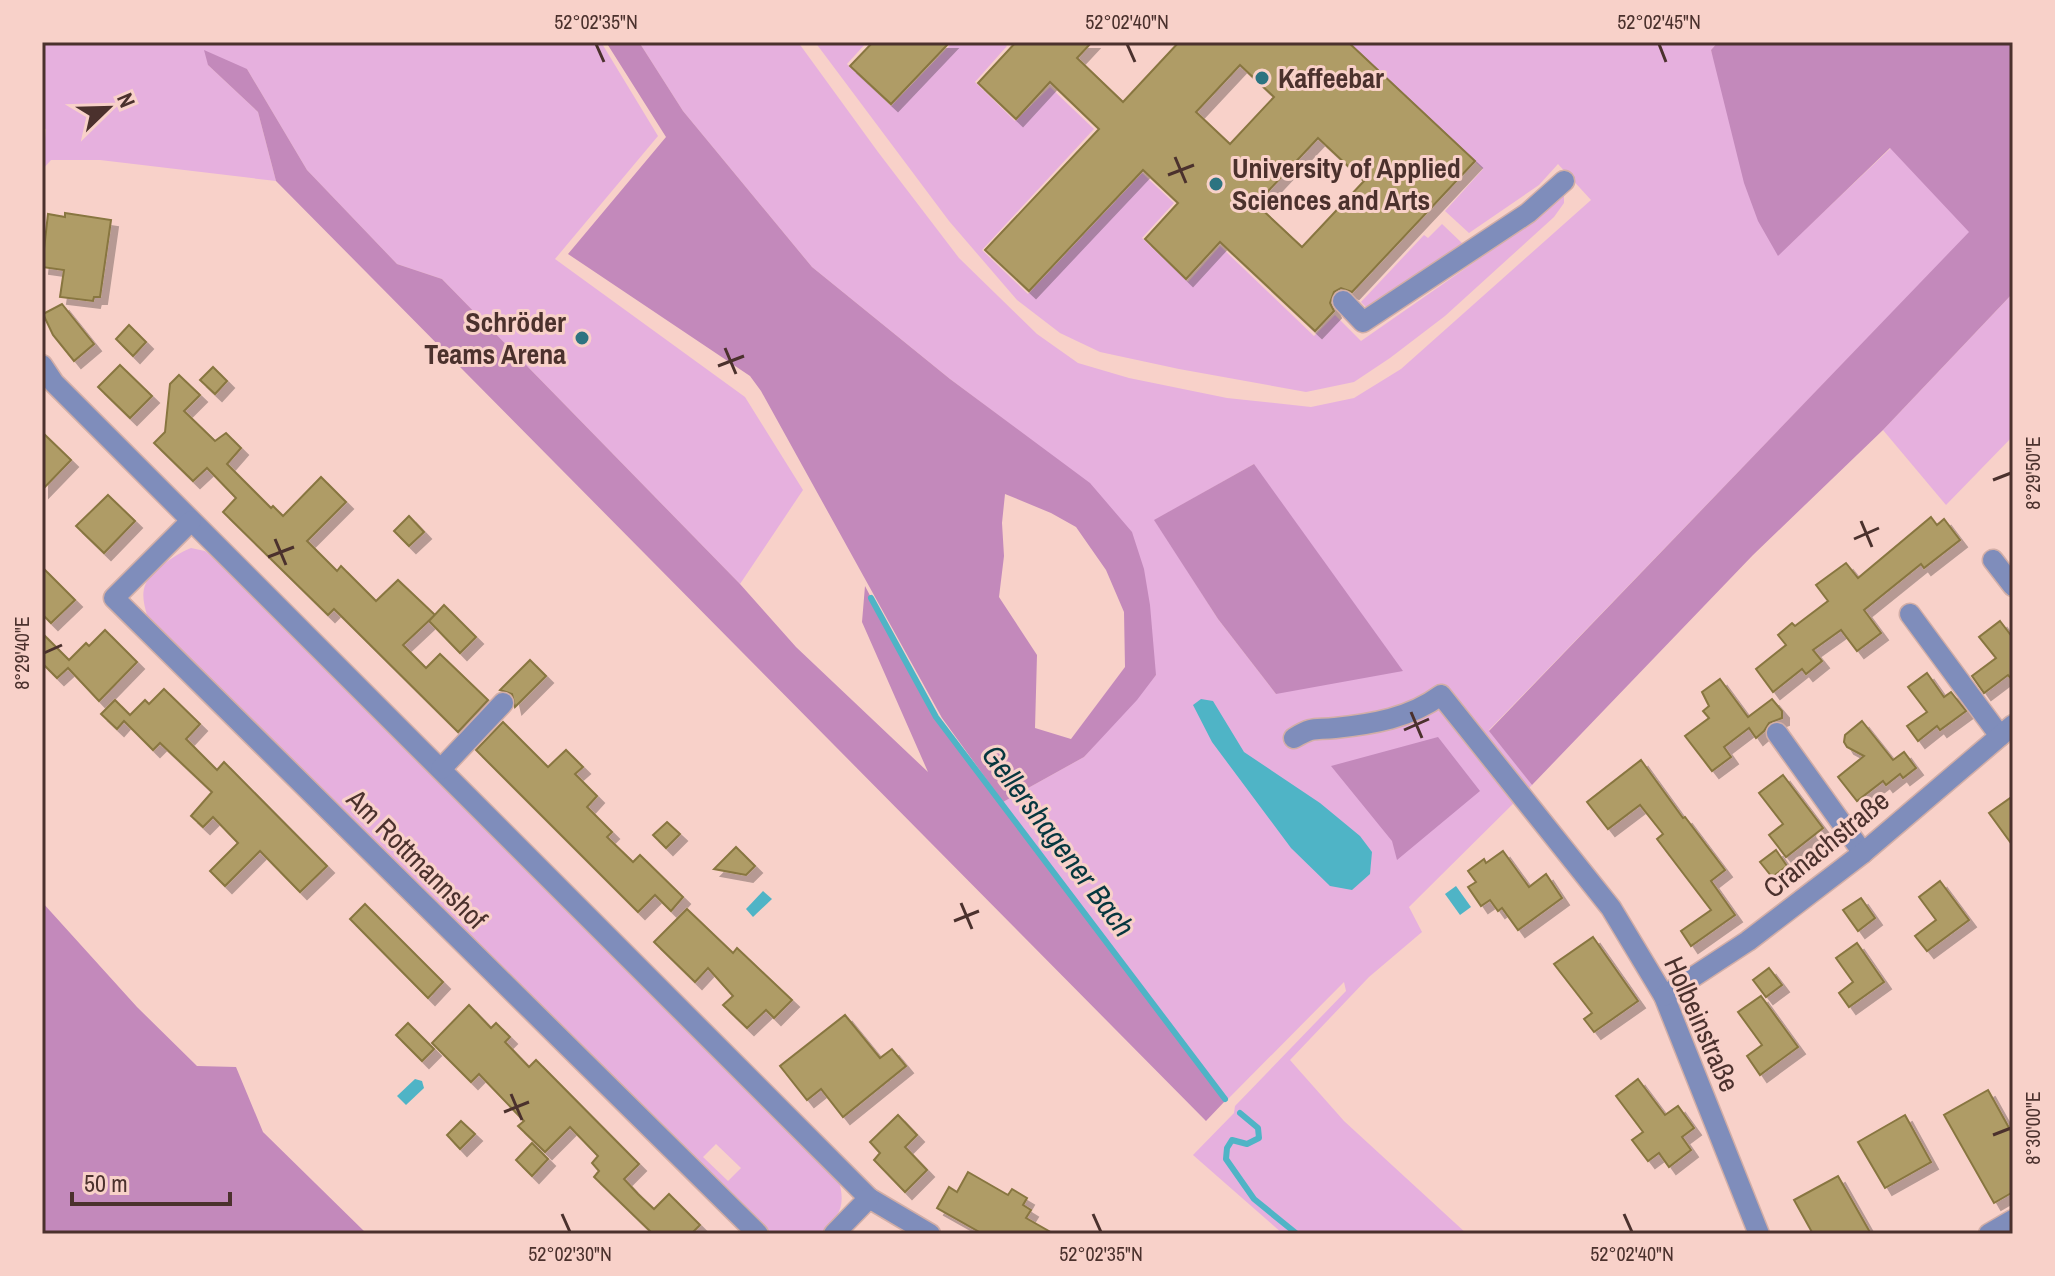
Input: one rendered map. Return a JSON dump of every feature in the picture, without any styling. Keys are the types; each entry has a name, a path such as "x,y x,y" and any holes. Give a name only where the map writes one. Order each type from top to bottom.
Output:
{"street":[{"path":"1343,301 1363,322 1528,213 1564,181"},
{"path":"42,365 54,383 191,521 869,1198 930,1234"},
{"name":"Am Rottmannshof","path":"191,521 114,598 758,1234"},
{"path":"1993,560 2013,586"},
{"path":"1910,614 2007,730"},
{"name":"Holbeinstraße","path":"1294,738 1311,728 1333,728 1406,715 1441,695 1611,908 1664,996 1759,1234"},
{"path":"441,769 503,703"},
{"name":"Cranachstraße","path":"1664,996 1748,941 1863,853 2007,730"},
{"path":"1777,733 1863,853"},
{"path":"834,1234 869,1198"},
{"path":"1989,1234 2013,1220"}],"shaded area":[{"name":"Schröder Teams Arena","path":"42,42 601,42 658,136 555,259 745,397 803,490 740,584 442,279 397,264 307,170 247,69 208,65 258,112 276,181 100,160 51,160 42,170 46,129 42,128"},
{"path":"606,42 639,42 683,111 812,267 950,379 1090,483 1132,532 1144,569 1156,675 1084,757 1003,802 942,718 750,376 568,254 666,137","holes":["1005,494 1076,527 1106,570 1124,612 1125,667 1071,739 1035,728 1037,655 999,597 1004,556 1002,523"]},
{"path":"639,42 798,42 959,258 1037,334 1078,363 1129,378 1227,398 1311,407 1354,398 1401,369 1591,200 1558,164 1539,185 1469,233 1445,211 1483,169 1348,42 1718,42 1711,50 1778,255 1891,148 1970,232 1489,730 1532,785 1409,907 1422,932 1369,977 1290,1060 1344,1121 1467,1234 1283,1234 1193,1155 1234,1113 1235,1106 1346,991 1344,982 1227,1100 1003,802 1084,757 1156,675 1089,483 950,379 812,267 683,111","holes":["1254,464 1276,694 1218,619 1155,520"]},
{"path":"815,42 867,42 847,64 891,106 953,42 1003,42 1007,46 975,82 1015,121 1050,87 1094,129 982,250 1028,294 1142,173 1174,203 1142,238 1188,282 1220,246 1314,336 1335,315 1361,341 1532,222 1564,194 1564,203 1554,217 1445,316 1354,382 1306,392 1179,369 1100,352 1060,333 1017,300 949,221"},
{"path":"1718,42 2013,42 2013,293 1883,430 1753,555 1532,785 1489,731 1969,232 1890,148 1778,256 1758,221 1744,183 1711,50"},
{"path":"204,50 247,69 307,170 397,264 442,279 740,584 796,647 928,772 862,622 865,586 934,718 1225,1101 1206,1121 276,181 258,112 208,65"},
{"path":"1442,224 1463,244 1368,309 1361,302 1424,235 1428,238"},
{"path":"2013,293 2013,436 1946,505 1883,430"},
{"path":"1254,464 1403,671 1276,694 1218,619 1154,520"},
{"path":"191,548 205,551 223,566 839,1181 841,1205 821,1234 768,1234 147,615 143,595 149,578","holes":["716,1144 741,1168 728,1181 703,1157"]},
{"path":"1438,737 1480,791 1397,860 1392,841 1331,766"},
{"path":"42,902 137,1007 197,1066 236,1067 263,1132 367,1234 42,1234"}],"water":[{"path":"1201,699 1213,701 1244,752 1320,803 1360,836 1372,852 1370,874 1352,890 1330,886 1291,848 1212,742 1193,705"},
{"path":"1456,886 1471,907 1460,915 1445,894"},
{"path":"763,891 772,899 753,917 746,909"},
{"path":"415,1079 422,1081 424,1088 406,1105 397,1096"}],"building":[{"path":"873,42 950,42 891,104 850,66"},
{"name":"University of Applied Sciences and Arts","path":"1016,42 1092,42 1077,58 1123,102 1179,42 1348,42 1475,161 1352,292 1341,288 1334,292 1330,303 1334,311 1315,331 1220,242 1186,279 1145,239 1178,203 1143,170 1029,291 985,250 1099,129 1050,82 1016,119 978,83","holes":["1240,65 1274,97 1230,144 1196,112","1318,138 1364,181 1302,247 1256,204"]},
{"path":"65,213 111,220 100,297 94,297 93,301 60,297 64,270 42,267 48,214 65,217"},
{"path":"62,304 94,344 74,361 53,335 43,314"},
{"path":"129,325 146,342 133,356 116,339"},
{"path":"120,365 152,396 130,418 98,387"},
{"path":"213,367 227,381 215,394 200,380"},
{"path":"179,375 200,395 184,411 215,441 226,433 241,448 227,464 271,508 273,506 283,516 321,477 346,502 307,541 337,571 341,566 376,601 398,580 435,615 403,645 426,668 440,654 488,700 458,732 334,609 328,615 223,512 236,498 207,468 193,481 154,443 165,432 170,384"},
{"path":"42,432 71,460 42,490"},
{"path":"108,495 135,521 104,553 76,526"},
{"path":"409,516 424,532 409,546 394,531"},
{"path":"1931,517 1937,525 1944,519 1960,540 1924,568 1921,564 1864,610 1881,633 1857,651 1841,630 1813,650 1822,661 1806,674 1802,669 1773,692 1756,669 1786,645 1778,635 1828,601 1816,585 1846,563 1858,578"},
{"path":"42,567 75,600 51,623 42,614"},
{"path":"444,605 476,637 460,653 429,621"},
{"path":"2000,621 2013,638 2013,681 2008,675 1984,693 1972,676 1996,658 1979,637"},
{"path":"105,630 137,662 99,701 68,668 57,678 42,663 42,633 69,660"},
{"path":"530,660 546,676 515,707 512,694 500,690"},
{"path":"1927,673 1944,697 1951,692 1966,711 1940,730 1937,726 1918,741 1907,726 1927,712 1908,687"},
{"path":"1720,679 1748,717 1772,699 1782,711 1782,718 1769,723 1756,738 1749,728 1724,747 1731,757 1712,771 1685,736 1709,718 1703,711 1709,706 1702,692"},
{"path":"164,689 200,724 186,739 217,770 224,762 327,866 300,892 260,851 225,886 210,871 238,843 213,817 203,827 191,816 212,792 160,743 153,750 124,721 117,729 101,714 115,700 130,715 145,700 149,704"},
{"path":"1862,721 1893,760 1904,752 1916,768 1903,778 1900,774 1886,785 1883,781 1857,801 1838,777 1864,756 1844,742 1845,735"},
{"path":"503,722 548,767 566,750 583,767 575,774 597,796 587,807 612,832 607,837 633,862 640,855 683,897 671,911 655,895 638,912 476,750"},
{"path":"1641,760 1725,870 1711,881 1735,915 1691,946 1681,931 1711,910 1657,839 1663,834 1640,805 1608,829 1587,802"},
{"path":"1783,775 1823,828 1786,857 1769,835 1783,824 1759,793"},
{"path":"2013,796 2013,846 1989,813"},
{"path":"667,822 680,834 666,848 653,835"},
{"path":"736,847 755,866 746,875 714,869"},
{"path":"1776,850 1787,866 1772,877 1760,862"},
{"path":"1503,851 1529,887 1546,874 1562,898 1518,930 1502,908 1498,911 1490,900 1481,906 1468,887 1476,882 1468,871 1484,859 1486,863"},
{"path":"1940,881 1969,920 1927,951 1915,936 1936,920 1919,897"},
{"path":"1861,898 1875,918 1858,931 1843,910"},
{"path":"365,904 443,982 428,998 350,919"},
{"path":"687,909 733,953 737,948 792,1000 774,1018 766,1010 747,1028 723,1005 733,996 708,968 695,982 654,942"},
{"path":"1593,937 1638,1001 1594,1032 1584,1019 1592,1013 1554,964"},
{"path":"1857,943 1884,982 1849,1007 1839,993 1853,982 1836,958"},
{"path":"1769,968 1782,985 1766,997 1753,980"},
{"path":"1761,996 1798,1047 1760,1075 1747,1056 1762,1045 1738,1012"},
{"path":"469,1005 491,1028 496,1023 510,1037 505,1042 529,1067 536,1060 639,1164 624,1179 638,1194 654,1209 669,1194 700,1225 691,1234 653,1234 594,1177 599,1171 592,1163 598,1156 570,1127 545,1152 518,1126 524,1121 479,1074 471,1082 432,1043"},
{"path":"845,1015 880,1058 892,1049 906,1066 843,1117 821,1089 807,1100 780,1066"},
{"path":"408,1023 434,1049 422,1061 396,1035"},
{"path":"1638,1079 1665,1115 1678,1106 1694,1128 1682,1137 1691,1150 1669,1167 1659,1153 1648,1161 1632,1140 1643,1132 1616,1096"},
{"path":"1988,1090 2013,1135 2013,1192 1994,1203 1944,1115"},
{"path":"898,1115 917,1135 905,1147 927,1170 905,1192 874,1160 880,1153 870,1142"},
{"path":"1905,1115 1931,1162 1885,1188 1858,1142"},
{"path":"461,1121 475,1134 460,1149 447,1135"},
{"path":"532,1143 548,1159 532,1176 516,1160"},
{"path":"968,1172 1008,1195 1012,1189 1027,1198 1023,1205 1031,1210 1026,1218 1054,1234 983,1234 937,1208 949,1187 957,1192"},
{"path":"1838,1176 1871,1234 1813,1234 1794,1200"}],"waterway":[{"name":"Gellershagener Bach","path":"871,598 936,717 1225,1099"},
{"name":"Gellershagener Bach","path":"1240,1113 1258,1128 1259,1138 1247,1144 1232,1140 1226,1159 1254,1199 1297,1234"}],"place":[{"name":"Kaffeebar","path":"1262,78"},
{"name":"University of Applied Sciences and Arts","path":"1216,184"},
{"name":"Schröder Teams Arena","path":"582,338"}]}
